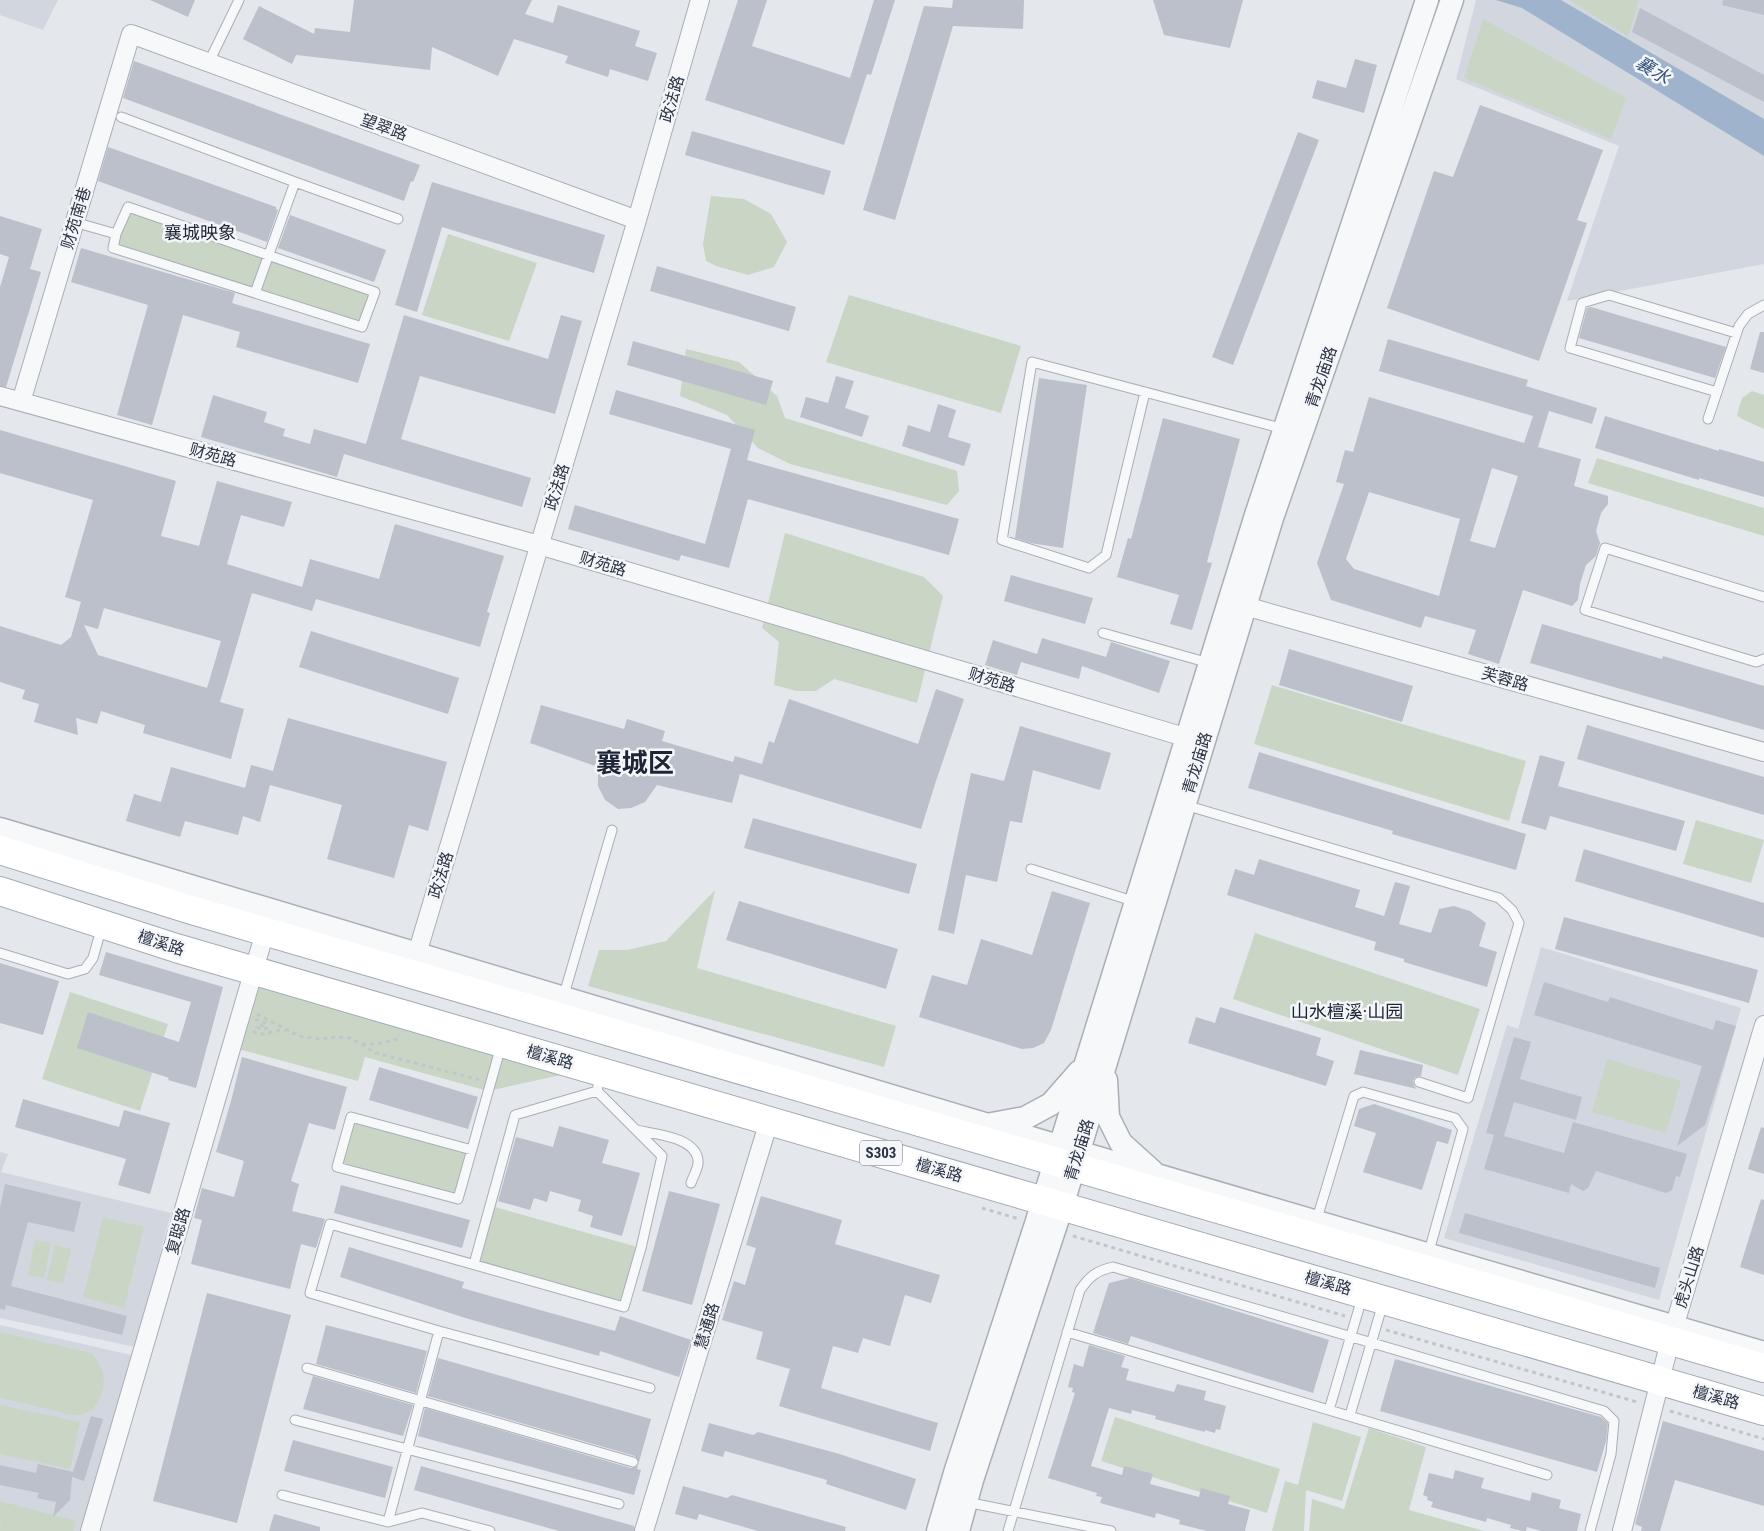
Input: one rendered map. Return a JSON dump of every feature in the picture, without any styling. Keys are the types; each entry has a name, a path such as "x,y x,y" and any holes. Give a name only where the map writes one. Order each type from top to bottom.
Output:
{"main road":[{"name":"S303","path":"0,850 265,932 414,964 1672,1334 1764,1368"},
{"name":"檀溪路","path":"0,891 176,948 252,975 598,1081 768,1126 1658,1386 1764,1411"}],"street":[{"name":"政法路","path":"414,964 637,220 700,0"},
{"name":"青龙庙路","path":"1218,665 1245,606 1272,518 1293,431 1452,0"},
{"name":"青龙庙路","path":"958,1531 1051,1209 1095,1065 1426,1"},
{"name":"望翠路","path":"130,34 637,220"},
{"name":"财苑南巷","path":"20,402 130,34"},
{"name":"财苑路","path":"0,396 540,545 1195,740"},
{"name":"芙蓉路","path":"1245,606 1764,752"},
{"name":"青龙庙路","path":"1144,905 1184,805 1195,740"},
{"path":"0,829 414,964 563,998 987,1124 1067,1157 1156,1175 1428,1255 1672,1334 1764,1353"},
{"path":"0,901 100,933 252,975 598,1081"},
{"name":"复聪路","path":"90,1531 265,932"},
{"name":"虎头山路","path":"1622,1531 1672,1334 1764,1025"},
{"path":"987,1124 1025,1118 1051,1104 1095,1065 1108,1117 1120,1143 1156,1175"},
{"name":"慧通路","path":"644,1531 768,1126"},
{"name":"青龙庙路","path":"938,1531 955,1473 1051,1209"},
{"path":"1658,1386 1764,1424"}],"lane":[{"path":"209,62 239,0"},
{"path":"122,117 398,219"},
{"path":"255,293 295,182"},
{"path":"128,207 268,255 374,292 362,327 113,248 116,234 128,207"},
{"path":"74,222 116,234"},
{"path":"1717,392 1570,348 1582,302 1609,295 1736,333"},
{"path":"1708,419 1739,326 1748,314 1764,305"},
{"path":"1145,392 1106,555 1089,568 1002,540 1032,362 1293,431"},
{"path":"1764,597 1605,548 1586,610 1756,662 1764,659"},
{"path":"1103,632 1218,665"},
{"path":"1184,805 1499,898 1512,910 1519,924 1468,1098 1420,1082"},
{"path":"563,998 612,830"},
{"path":"1031,869 1144,905"},
{"path":"0,953 68,974 85,969 93,958 100,933"},
{"path":"472,1150 351,1117 337,1167 458,1199 472,1150 490,1082 499,1052"},
{"path":"474,1264 515,1115 598,1081 636,1130 662,1156 641,1248 624,1307 330,1224 310,1293 439,1331 650,1388"},
{"path":"1316,1222 1354,1096 1363,1092 1455,1118 1463,1129 1428,1255"},
{"path":"636,1130 686,1143 696,1151 698,1163 691,1183"},
{"path":"1008,1531 1080,1290 1089,1277 1103,1269 1113,1267 1604,1411 1614,1421 1611,1454 1590,1531"},
{"path":"1330,1410 1351,1337 1372,1303"},
{"path":"1350,1415 1371,1342 1372,1303"},
{"path":"388,1522 439,1331"},
{"path":"1067,1332 1547,1475"},
{"path":"306,1368 633,1462"},
{"path":"295,1420 619,1504"},
{"path":"282,1495 388,1522 422,1513 490,1531"},
{"path":"966,1502 1111,1531"}],"path":[{"path":"243,1006 299,1036 320,1039 350,1038 376,1053 490,1082"},
{"path":"264,1029 267,1025 260,1020 253,1021 251,1025 252,1031 256,1034 280,1030 288,1031"},
{"path":"361,1044 377,1044 398,1039 401,1035"}],"shaded area":[{"path":"0,0 58,0 43,30 0,15"},
{"path":"1476,0 1764,0 1764,264 1567,301 1619,146 1456,79"},
{"path":"1541,947 1741,1008 1659,1300 1444,1238 1507,1025 1518,1029"},
{"path":"0,1152 8,1154 1,1172 171,1213 135,1347 0,1318"},
{"path":"0,1325 131,1355 82,1531 0,1531"}],"green space":[{"path":"1569,0 1639,0 1628,37"},
{"path":"1483,19 1626,98 1611,139 1464,78"},
{"path":"711,196 744,199 771,214 787,242 774,267 748,275 716,266 706,261 703,244"},
{"path":"132,208 375,292 362,327 113,248"},
{"path":"448,234 537,263 509,341 422,315"},
{"path":"849,295 1021,346 1001,413 826,362"},
{"path":"686,349 739,362 777,396 785,418 957,471 959,491 947,505 790,464 758,448 727,415 680,396"},
{"path":"1752,391 1764,395 1764,429 1737,415 1742,398"},
{"path":"1597,458 1764,508 1764,536 1588,483"},
{"path":"785,533 924,577 943,596 917,703 834,679 816,691 796,691 774,685 779,642 762,628"},
{"path":"1272,685 1526,761 1509,821 1254,744"},
{"path":"1696,820 1764,840 1751,883 1683,864"},
{"path":"715,890 697,968 896,1026 884,1067 588,986 599,950 627,950 666,941"},
{"path":"1255,933 1480,1009 1458,1075 1233,999"},
{"path":"251,980 570,1073 488,1091 365,1057 358,1081 231,1047"},
{"path":"70,992 168,1024 140,1111 42,1079"},
{"path":"1607,1059 1681,1081 1666,1133 1592,1112"},
{"path":"351,1117 472,1150 458,1199 337,1167"},
{"path":"491,1206 641,1248 624,1307 474,1264"},
{"path":"103,1217 144,1227 124,1308 83,1297"},
{"path":"35,1240 51,1243 44,1278 28,1275"},
{"path":"55,1245 71,1249 63,1283 47,1280"},
{"path":"0,1332 91,1353 100,1365 104,1378 102,1393 94,1407 87,1413 73,1415 0,1398"},
{"path":"0,1405 80,1422 70,1469 0,1454"},
{"path":"1115,1417 1280,1469 1267,1513 1101,1461"},
{"path":"1313,1422 1361,1437 1342,1501 1306,1490 1304,1531 1272,1531 1285,1481 1298,1485"},
{"path":"1369,1428 1426,1447 1409,1510 1484,1531 1309,1531 1312,1499 1344,1509"},
{"path":"0,1501 76,1521 73,1531 0,1531"}],"water":[{"name":"襄水","path":"1496,0 1561,0 1764,119 1764,156 1522,8"}],"building":[{"path":"150,0 195,0 188,17"},
{"path":"354,0 532,0 525,14 553,23 558,5 640,31 635,46 657,53 648,81 610,69 608,77 565,63 568,56 514,39 498,76 432,47 430,70 296,55 292,64 243,39 259,6 314,34 315,28 350,32"},
{"path":"738,0 767,0 752,46 850,78 874,0 895,0 871,75 867,74 844,145 705,100"},
{"path":"953,0 1024,0 1023,29 953,26 895,220 863,210 924,6 952,8"},
{"path":"1153,0 1243,0 1230,48 1164,35"},
{"path":"1723,0 1764,0 1764,15 1722,5"},
{"path":"1640,8 1764,75 1764,102 1632,32"},
{"path":"1355,59 1377,65 1364,113 1312,98 1317,80 1346,88"},
{"path":"134,61 420,165 413,182 411,181 404,201 123,98"},
{"path":"1480,105 1603,150 1577,220 1587,223 1539,361 1387,308 1434,171 1453,177"},
{"path":"692,131 831,171 824,195 685,155"},
{"path":"1298,132 1319,140 1233,365 1212,357"},
{"path":"108,147 276,207 278,210 267,242 98,181"},
{"path":"432,182 605,235 594,273 442,227 417,312 395,305"},
{"path":"290,215 386,250 374,282 278,248"},
{"path":"0,216 42,229 30,269 41,272 6,387 0,386 0,287 9,257 0,254"},
{"path":"81,248 235,293 232,303 370,344 358,383 236,347 240,332 183,315 152,425 117,415 148,305 71,282"},
{"path":"657,266 796,307 789,331 650,291"},
{"path":"1591,307 1726,347 1715,378 1579,338 1587,308"},
{"path":"404,315 548,359 561,315 582,321 555,414 420,376 401,439 531,478 522,507 344,454 337,477 201,437 213,395 267,412 264,422 285,429 283,436 310,444 314,429 366,444"},
{"path":"1760,332 1764,332 1764,373 1750,369"},
{"path":"1388,339 1528,380 1526,386 1597,408 1592,424 1549,411 1538,447 1581,459 1574,486 1608,496 1608,504 1601,513 1596,531 1600,543 1596,556 1586,565 1580,584 1578,600 1572,606 1523,590 1499,664 1468,654 1476,630 1425,616 1421,628 1331,600 1317,563 1344,484 1336,482 1345,450 1353,452 1369,397 1524,443 1533,416 1379,371","holes":["1492,468 1518,476 1495,548 1470,541","1369,492 1460,519 1439,596 1354,569 1346,559"]},
{"path":"633,341 773,381 766,405 627,365"},
{"path":"836,376 854,381 845,408 869,416 862,437 800,417 806,397 828,403"},
{"path":"1039,378 1087,385 1063,548 1030,543 1015,538"},
{"path":"616,390 755,430 747,460 959,519 949,555 748,499 729,568 681,555 679,561 568,529 575,505 705,544 731,449 609,414"},
{"path":"938,404 956,410 948,437 971,444 964,466 902,446 908,425 930,432"},
{"path":"1605,416 1719,451 1719,449 1764,462 1764,497 1699,478 1699,480 1595,448"},
{"path":"1163,418 1240,439 1207,562 1212,563 1192,630 1170,624 1179,595 1117,577 1128,538 1131,539"},
{"path":"0,430 176,481 161,536 199,546 217,481 292,502 284,527 241,515 227,564 302,587 310,559 379,579 395,524 504,556 487,612 490,613 480,647 316,599 312,611 252,593 220,702 244,709 231,759 143,733 145,725 101,711 97,724 76,718 78,735 34,722 39,704 22,699 25,690 0,682 0,626 61,645 71,637 81,602 65,597 93,500 0,473","holes":["104,608 221,641 207,688 98,655 84,625 98,629"]},
{"path":"1011,575 1093,598 1085,624 1004,601"},
{"path":"1542,624 1662,659 1663,656 1764,686 1764,730 1530,663"},
{"path":"311,631 459,678 448,714 299,667"},
{"path":"1042,638 1106,657 1111,642 1170,661 1159,693 1082,666 1079,679 1021,662 1017,675 985,665 993,640 1037,654"},
{"path":"1289,649 1413,686 1402,722 1279,685"},
{"path":"936,689 964,699 921,829 740,774 732,803 657,785 645,802 631,808 618,809 605,800 598,786 598,767 530,743 541,705 624,729 627,719 665,731 662,741 733,762 735,756 762,764 769,741 774,743 789,699 918,744"},
{"path":"288,718 447,762 428,831 409,825 394,878 327,859 342,805 270,785 260,822 243,816 238,835 185,821 180,837 126,821 134,794 161,802 171,767 245,788 251,765 273,771"},
{"path":"1587,725 1764,777 1764,815 1577,759"},
{"path":"1020,726 1111,753 1100,790 1033,770 1022,823 1010,821 997,882 966,875 954,934 938,930 971,773 1004,781"},
{"path":"1259,752 1526,834 1516,870 1392,834 1393,831 1248,788"},
{"path":"1540,755 1565,762 1558,786 1685,821 1676,851 1550,816 1546,830 1521,823"},
{"path":"753,818 917,864 909,894 744,848"},
{"path":"1584,849 1764,903 1764,938 1575,881"},
{"path":"1259,859 1360,890 1355,907 1384,916 1395,882 1410,886 1399,924 1431,933 1439,909 1454,906 1470,911 1486,923 1479,946 1497,952 1487,987 1404,962 1404,959 1374,950 1376,942 1227,895 1235,869 1254,875"},
{"path":"1052,891 1090,903 1051,1030 1044,1043 1033,1048 1022,1049 919,1017 932,975 967,985 981,939 1032,955"},
{"path":"739,901 898,949 886,989 726,940"},
{"path":"1564,917 1758,970 1749,1003 1555,949"},
{"path":"106,952 223,987 196,1088 77,1048 88,1012 179,1042 191,1002 99,975"},
{"path":"0,963 59,981 43,1035 0,1023"},
{"path":"1544,982 1608,1002 1610,997 1713,1030 1716,1020 1736,1026 1705,1125 1677,1146 1702,1066 1534,1015"},
{"path":"1220,1007 1321,1038 1316,1055 1334,1061 1326,1086 1188,1043 1196,1017 1215,1023"},
{"path":"1514,1037 1531,1042 1520,1079 1582,1097 1576,1120 1514,1102 1504,1136 1564,1153 1573,1122 1687,1154 1680,1177 1676,1176 1672,1190 1666,1193 1596,1171 1588,1188 1583,1191 1571,1184 1569,1193 1484,1169 1494,1135 1486,1133"},
{"path":"1360,1050 1423,1065 1421,1076 1415,1077 1413,1081 1417,1089 1354,1074"},
{"path":"242,1057 347,1087 335,1130 309,1123 291,1181 299,1184 292,1211 325,1219 316,1248 301,1244 290,1289 191,1264 202,1220 194,1218 202,1188 234,1197 244,1161 216,1152"},
{"path":"379,1067 478,1097 468,1129 369,1100"},
{"path":"23,1099 119,1127 124,1110 170,1123 150,1194 118,1185 126,1159 15,1127"},
{"path":"1374,1104 1452,1130 1448,1144 1437,1141 1422,1190 1363,1172 1376,1133 1354,1126 1359,1109"},
{"path":"559,1126 609,1140 602,1163 640,1173 622,1236 590,1227 593,1216 578,1211 581,1200 550,1191 547,1202 534,1198 530,1210 498,1201 516,1137 553,1147"},
{"path":"1761,1127 1764,1128 1764,1174 1748,1169"},
{"path":"5,1184 81,1202 74,1232 28,1222 11,1286 127,1316 122,1335 6,1305 5,1310 0,1309 0,1208"},
{"path":"341,1185 470,1220 462,1248 334,1213"},
{"path":"669,1191 720,1204 692,1305 642,1291"},
{"path":"761,1196 842,1220 835,1244 940,1275 931,1303 905,1295 890,1346 863,1338 858,1353 833,1346 821,1388 938,1423 930,1451 779,1406 790,1369 756,1359 763,1332 722,1320 734,1281 745,1285 756,1248 746,1245"},
{"path":"1761,1199 1764,1200 1764,1275 1740,1267"},
{"path":"1465,1213 1660,1268 1655,1288 1459,1233"},
{"path":"349,1247 464,1282 462,1288 615,1331 620,1316 691,1340 679,1377 600,1351 599,1356 462,1317 340,1277"},
{"path":"1130,1278 1329,1340 1313,1393 1131,1336 1128,1344 1093,1333 1109,1283"},
{"path":"207,1293 291,1315 237,1523 153,1501"},
{"path":"326,1325 427,1351 416,1393 316,1364"},
{"path":"1089,1345 1125,1356 1121,1367 1129,1369 1126,1380 1174,1392 1177,1384 1206,1391 1204,1400 1226,1406 1220,1430 1216,1429 1215,1433 1155,1419 1156,1416 1132,1410 1131,1414 1109,1408 1091,1466 1122,1475 1124,1466 1153,1474 1150,1484 1199,1497 1201,1488 1230,1496 1228,1504 1250,1510 1245,1531 1207,1531 1179,1524 1180,1520 1156,1513 1155,1518 1100,1503 1102,1497 1096,1496 1097,1493 1048,1478 1075,1393 1072,1392 1073,1388 1068,1387 1074,1364 1083,1367"},
{"path":"438,1358 651,1419 639,1462 635,1456 428,1396"},
{"path":"1395,1359 1601,1417 1608,1423 1606,1441 1597,1472 1380,1411"},
{"path":"313,1376 413,1405 403,1436 303,1409"},
{"path":"425,1408 631,1468 638,1466 637,1469 641,1470 634,1495 418,1436"},
{"path":"91,1416 103,1419 84,1481 72,1477 70,1500 53,1517 56,1502 37,1498 39,1493 0,1485 0,1465 36,1473 38,1464 73,1472"},
{"path":"1663,1421 1764,1451 1764,1506 1675,1480 1660,1531 1641,1531 1642,1527 1635,1524"},
{"path":"709,1423 753,1435 758,1432 836,1453 916,1479 906,1510 826,1484 827,1480 725,1451 723,1457 701,1451"},
{"path":"293,1440 393,1467 385,1498 284,1471"},
{"path":"421,1466 634,1526 634,1531 559,1531 414,1490"},
{"path":"1455,1470 1484,1478 1481,1488 1530,1501 1532,1492 1561,1500 1559,1508 1581,1514 1577,1531 1541,1531 1527,1527 1526,1531 1522,1531 1510,1528 1511,1525 1487,1518 1486,1522 1431,1507 1433,1502 1427,1500 1428,1497 1423,1495 1429,1473 1453,1479"},
{"path":"683,1486 727,1498 732,1495 846,1527 845,1531 758,1531 699,1514 697,1520 675,1514"},
{"path":"274,1514 320,1527 320,1531 269,1531"}],"district":[{"name":"襄城映象","path":"200,232"},
{"name":"襄城区","path":"635,763"},
{"name":"山水檀溪·山园","path":"1347,1011"}]}
